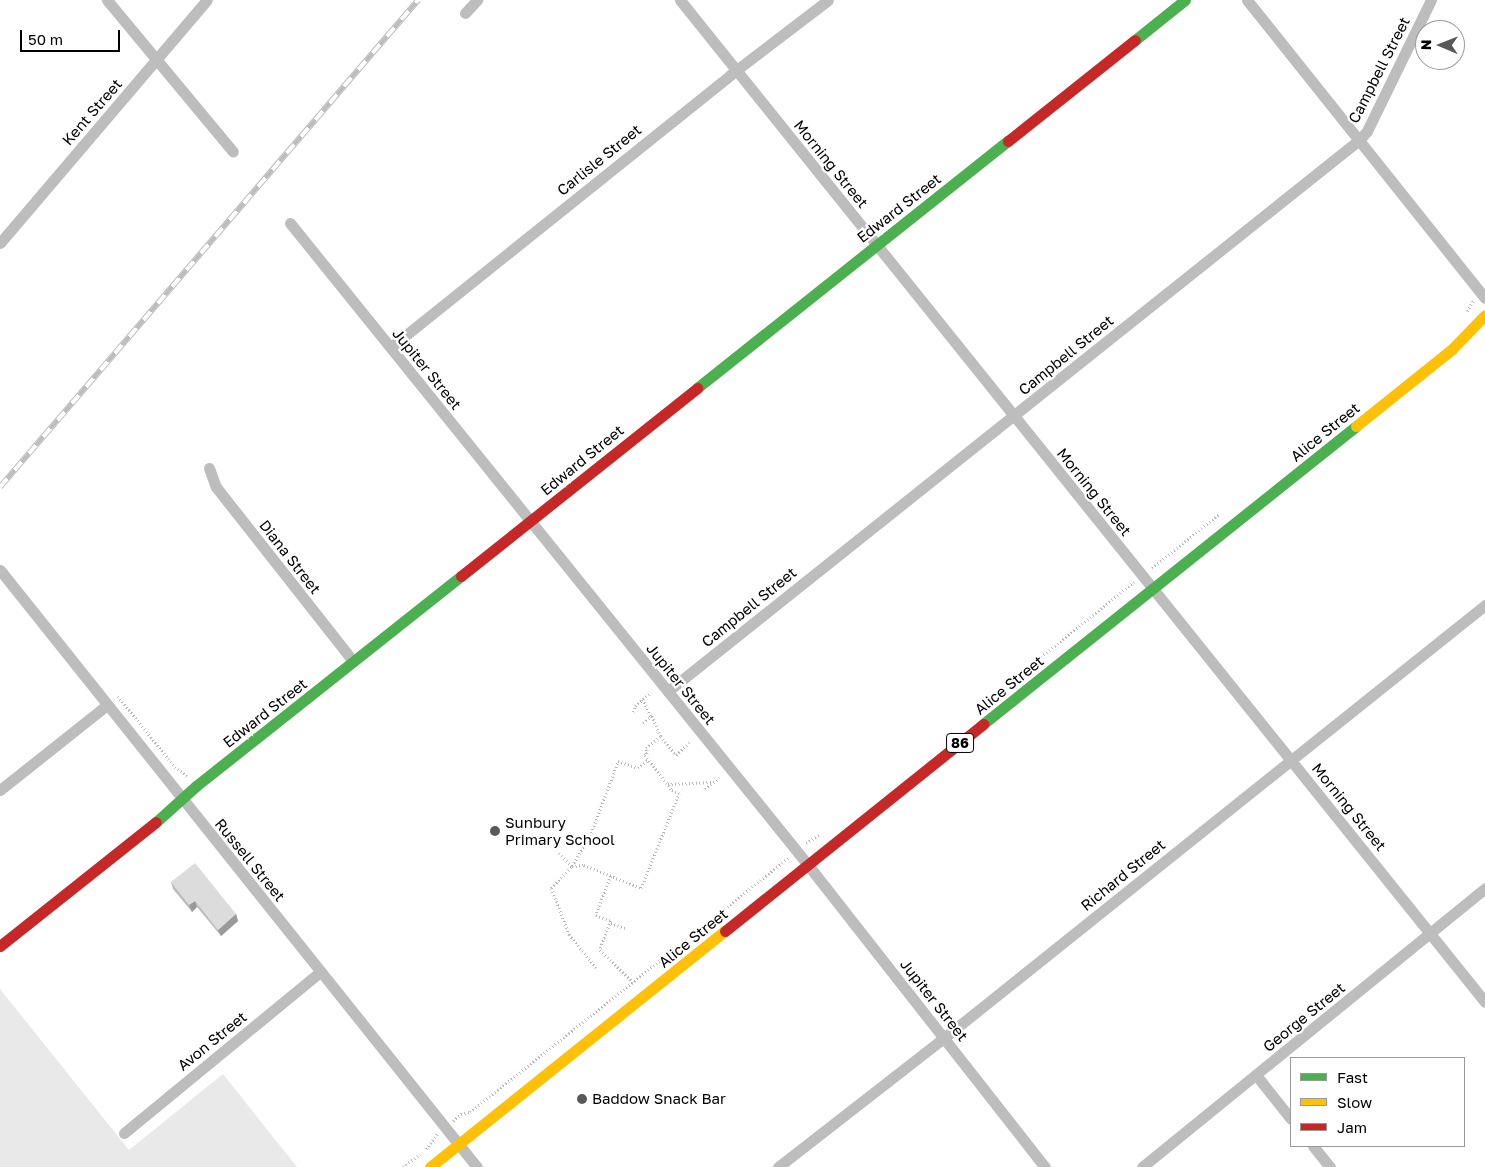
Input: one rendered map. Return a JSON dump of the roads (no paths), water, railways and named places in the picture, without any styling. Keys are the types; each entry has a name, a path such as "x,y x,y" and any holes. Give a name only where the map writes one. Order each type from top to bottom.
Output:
{"street":[{"path":"107,0 233,152"},
{"name":"Kent Street","path":"0,243 207,0"},
{"path":"465,12 477,0"},
{"name":"Morning Street","path":"680,0 1485,1002"},
{"name":"Carlisle Street","path":"390,347 737,70 828,0"},
{"name":"Edward Street","path":"0,946 353,661 1185,0"},
{"path":"1247,0 1482,295"},
{"name":"Campbell Street","path":"668,691 1359,140 1367,131 1431,0"},
{"name":"Jupiter Street","path":"290,223 808,865 945,1037 1045,1167"},
{"name":"Alice Street","path":"430,1167 1452,348 1485,315"},
{"name":"Diana Street","path":"208,468 216,487 353,661"},
{"name":"Russell Street","path":"0,570 477,1167"},
{"name":"Richard Street","path":"778,1167 945,1037 1485,605"},
{"path":"0,790 107,705"},
{"name":"George Street","path":"1142,1167 1485,888"},
{"name":"Avon Street","path":"124,1133 320,972"},
{"path":"1256,1075 1290,1118"},
{"path":"1314,1147 1330,1167"}],"railway":[{"path":"0,487 418,0"}],"place":[{"name":"Sunbury Primary School","path":"495,831"},
{"name":"Baddow Snack Bar","path":"582,1099"}]}
